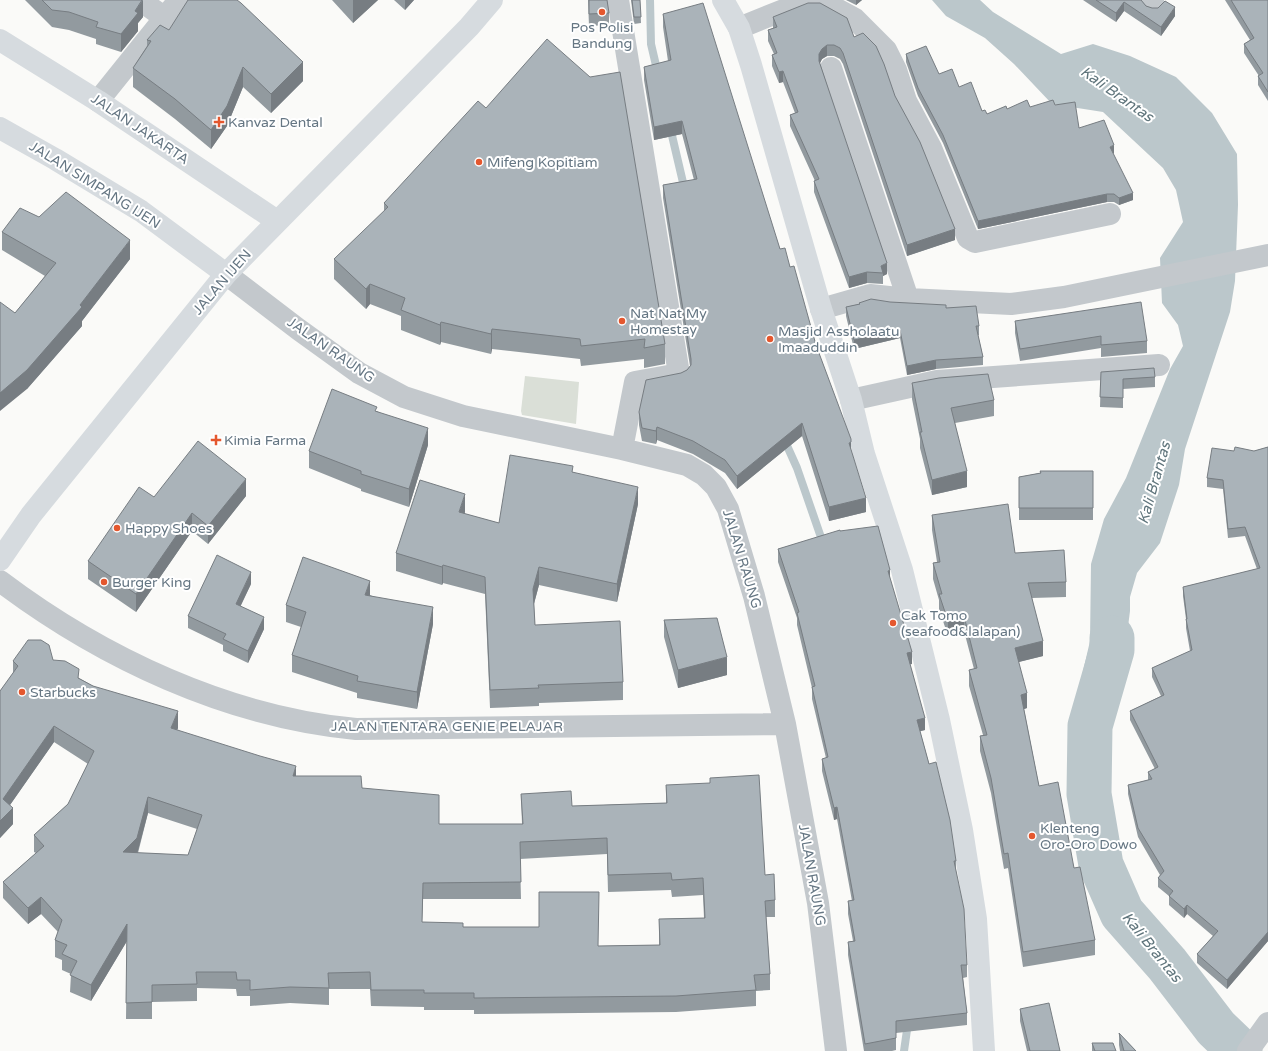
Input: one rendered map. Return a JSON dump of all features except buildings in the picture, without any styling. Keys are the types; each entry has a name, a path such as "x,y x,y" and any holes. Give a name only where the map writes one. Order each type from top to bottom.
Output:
{"main road":[{"name":"JALAN IJEN","path":"0,560 31,515 226,274 469,27 492,0"},
{"name":"JALAN IJEN","path":"469,27 507,0"},
{"path":"723,0 739,28 821,309 850,400 864,454 902,570 939,720 962,830 976,918 984,1051"},
{"name":"JALAN JAKARTA","path":"0,40 98,101 277,221"},
{"name":"JALAN SIMPANG IJEN","path":"0,128 141,211 226,274"}],"street":[{"path":"140,0 165,18"},
{"path":"98,101 179,0"},
{"path":"618,0 679,374 635,382 622,449"},
{"path":"739,28 806,1 824,2 855,19 886,50 896,70 906,101 931,148 968,238 975,242 1110,214"},
{"path":"831,68 908,299"},
{"path":"821,309 870,295 908,299 1011,304 1064,297 1268,255"},
{"name":"JALAN RAUNG","path":"226,274 298,330 359,373 404,397 463,416 622,449 687,465 704,474 716,487 730,516 754,596 785,724 818,903 836,1051"},
{"path":"850,400 937,381 1159,365"},
{"name":"JALAN TENTARA GENIE PELAJAR","path":"0,581 46,614 91,640 162,677 215,697 322,726 356,729 785,724"},
{"path":"1248,1051 1267,1024"}],"shaded area":[{"path":"525,376 579,382 576,424 522,415 521,411"}],"water":[{"path":"932,0 980,0 993,12 1061,54 1093,44 1130,56 1176,77 1212,113 1237,154 1238,205 1235,281 1230,312 1185,449 1179,485 1160,543 1137,573 1130,597 1130,611 1119,698 1077,697 1090,641 1091,564 1104,519 1126,478 1170,369 1183,346 1178,325 1162,303 1160,258 1183,222 1176,190 1163,168 1103,112 1052,104 1014,64 985,38 946,16"}],"waterway":[{"path":"650,0 651,44 658,74"},
{"path":"670,127 685,191"},
{"path":"784,439 797,468 824,546"},
{"name":"Kali Brantas","path":"1112,638 1112,650 1090,726 1089,794 1101,865 1122,913 1167,964 1216,1028 1240,1051"},
{"path":"904,1051 908,1023"}],"place":[{"name":"Pos Polisi Bandung","path":"602,12"},
{"name":"Kanvaz Dental","path":"219,122"},
{"name":"Mifeng Kopitiam","path":"479,162"},
{"name":"Nat Nat My Homestay","path":"622,321"},
{"name":"Masjid Assholaatu Imaaduddin","path":"770,339"},
{"name":"Kimia Farma","path":"216,440"},
{"name":"Happy Shoes","path":"117,528"},
{"name":"Burger King","path":"104,582"},
{"name":"Cak Tomo (seafood&lalapan)","path":"893,623"},
{"name":"Starbucks","path":"22,692"},
{"name":"Klenteng Oro-Oro Dowo","path":"1032,836"}]}
